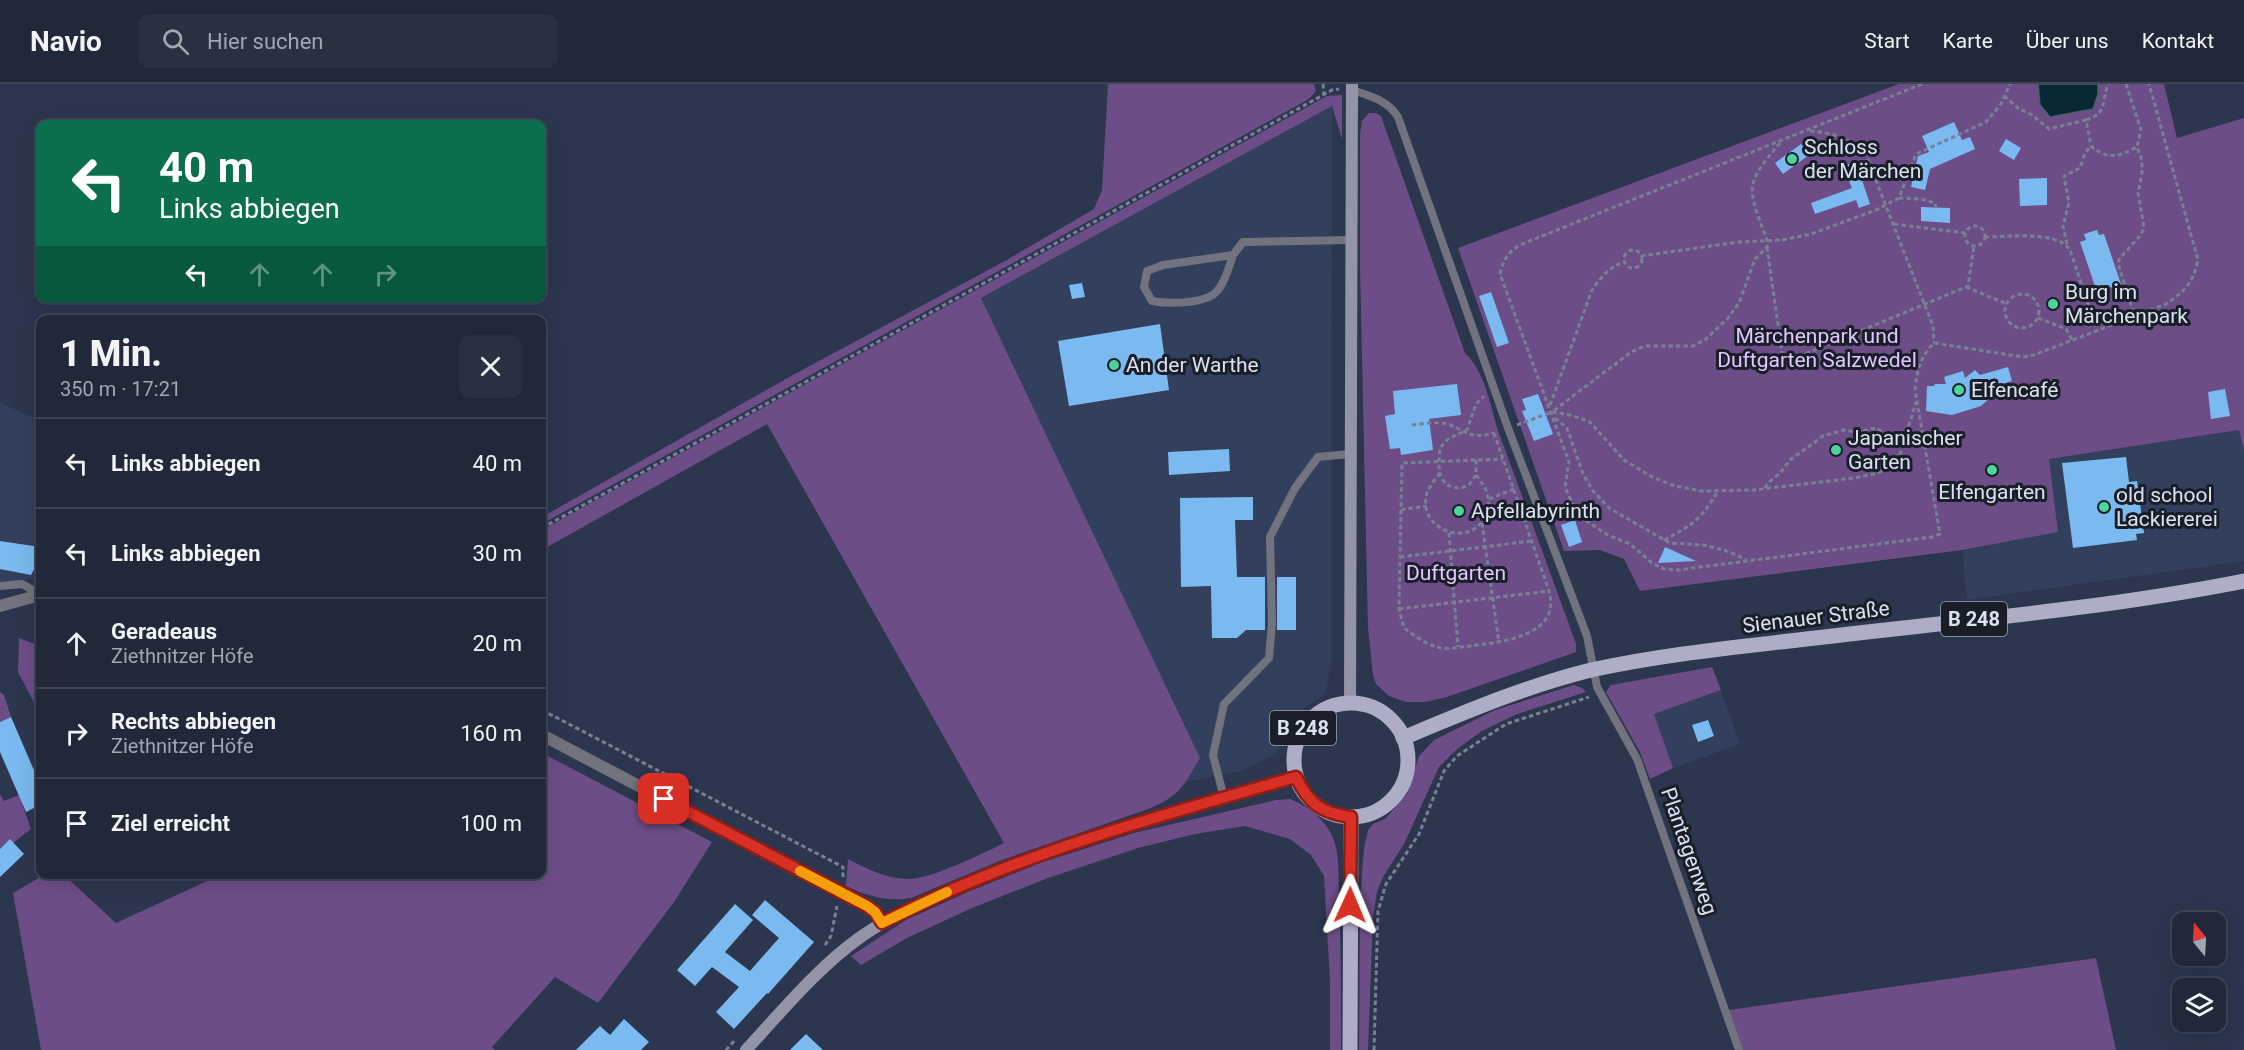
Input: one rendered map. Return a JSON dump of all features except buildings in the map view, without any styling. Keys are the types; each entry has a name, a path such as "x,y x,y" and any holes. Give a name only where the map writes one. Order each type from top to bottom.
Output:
{"main road":[{"path":"1350,702 1352,87"},
{"name":"Sienauer Straße","path":"1403,738 1490,701 1592,670 1703,651 2085,605 2244,580"},
{"name":"B 248","path":"1296,777 1293,760 1296,742 1304,726 1316,714 1332,705 1350,702 1367,704 1382,711 1395,723 1408,753 1403,784 1394,798 1382,808 1367,815 1351,817"},
{"path":"746,1050 830,961 882,923 932,898 1017,863 1127,825 1296,777 1304,794 1317,807 1333,814 1351,817 1350,1050"}],"street":[{"path":"0,606 36,596"},
{"path":"546,737 840,891 875,912 882,923"}],"lane":[{"name":"Plantagenweg","path":"1352,87 1382,101 1393,109 1398,117 1508,428 1587,636 1592,670 1599,693 1637,759 1739,1050"},
{"path":"1233,255 1162,265 1147,271 1144,287 1152,301 1167,304 1204,298 1213,295 1219,289 1233,255 1243,242 1352,240"},
{"path":"1224,798 1213,755 1224,704 1269,658 1272,623 1270,537 1295,488 1318,458 1350,454"},
{"path":"0,579 22,584 36,593"},
{"path":"0,586 22,584"}],"path":[{"path":"1323,84 1324,95"},
{"path":"1808,131 1829,133 1848,139 1864,150 1933,326 1934,343 1927,350 1917,368 1915,390 1940,534 1932,537 1678,570 1664,569 1652,563 1630,544 1608,535 1583,519 1572,502 1565,487 1569,462 1500,274 1502,264 1510,251 1522,244 1922,84"},
{"path":"1641,256 1739,242 1782,240 1811,234 1887,206 1899,198 1916,153 1986,122 2010,84"},
{"path":"2004,96 2046,128 2053,129 2095,117 2101,112 2108,84"},
{"path":"2126,84 2140,130 2137,147 2142,162 2142,173 2138,193 2144,227 2141,235 2118,263 2134,316"},
{"path":"1934,343 2023,357 2166,304 2183,292 2195,274 2198,260 2149,84"},
{"path":"546,526 1332,90 1352,87"},
{"path":"2086,120 2091,146"},
{"path":"1781,141 1760,166 1752,185 1752,199 1767,240 1782,353 1786,359 1795,358 1968,286 1974,246"},
{"path":"2091,146 2117,157 2137,147"},
{"path":"2091,146 2085,153 2080,168 2064,176 2069,203 2063,226 2097,330"},
{"path":"1899,198 1928,200 1935,203 1936,208"},
{"path":"1894,224 1965,233"},
{"path":"1972,226 1979,226 1984,230 1983,243 1974,246 1968,243 1965,233 1972,226"},
{"path":"1985,237 2051,238 2067,244"},
{"path":"1412,425 1442,423 1478,436 1494,433 1552,412 1631,352 1645,346 1693,346 1706,339 1728,318 1739,303 1755,259 1767,247"},
{"path":"1549,406 1593,290 1603,274 1616,264 1624,262 1631,267 1637,267 1641,262 1641,256 1638,252 1630,250 1624,256 1624,262"},
{"path":"1966,287 2007,304"},
{"path":"2021,294 2032,297 2039,307 2038,318 2035,323 2025,328 2015,326 2007,319 2005,309 2010,299 2021,294"},
{"path":"2038,318 2066,329 2072,340"},
{"path":"1476,460 1475,474 1469,484 1457,488 1446,484 1440,473 1442,445 1448,439 1467,430 1479,398 1495,391"},
{"path":"1552,412 1570,415 1589,422 1624,460 1652,477 1675,486 1718,491 1766,488 1878,473 1898,461 1917,400"},
{"path":"1554,417 1567,428 1584,474 1593,490 1609,508 1670,543 1704,545 1727,551 1748,561"},
{"path":"1766,488 1790,460 1826,435 1843,430 1857,432 1876,428 1903,444"},
{"path":"1494,433 1549,591 1552,601 1550,612 1544,622 1526,634 1499,643 1437,648 1404,628 1399,609 1402,464 1503,459"},
{"path":"1440,473 1427,494 1426,506 1434,522 1449,533 1461,534 1473,530 1482,523 1488,511 1489,499 1485,487 1475,474"},
{"path":"1489,499 1514,489"},
{"path":"1664,540 1691,526 1705,511 1718,491"},
{"path":"1401,510 1426,506"},
{"path":"1482,523 1499,643"},
{"path":"1449,533 1458,647"},
{"path":"1400,557 1532,541"},
{"path":"1399,609 1549,591"},
{"path":"1374,1050 1378,911 1386,884 1419,834 1444,771 1457,756 1506,724 1599,693"},
{"path":"546,712 843,867 831,936 820,951"},
{"path":"726,1050 741,1033"}],"shaded area":[{"path":"2038,84 2098,84 2098,94 2093,109 2050,117 2040,105"},
{"path":"1332,106 1331,667 1325,694 1303,709 1275,754 1244,770 1172,785 1190,741 981,298"},
{"path":"0,403 36,418 36,578 0,591"},
{"path":"2240,430 2244,450 2244,561 1967,600 1962,550 2058,532 2048,459"},
{"path":"1721,690 1740,744 1673,768 1654,714"}],"green space":[{"path":"1108,84 1314,84 1316,91 1309,99 546,522 546,515 791,376 1005,261 1094,209 1102,190"},
{"name":"Märchenpark und Duftgarten Salzwedel","path":"1899,84 2164,84 2177,138 2244,118 2244,450 2239,430 2049,459 2058,532 1962,550 1640,591 1624,559 1600,550 1564,551 1458,248"},
{"path":"1342,95 1342,139 1332,106 981,298 1200,758 1190,776 1176,793 1151,808 1002,860 911,898 878,897 846,886 848,859 885,875 901,879 919,878 971,859 1004,843 767,424 546,548 546,528 1327,96"},
{"name":"Duftgarten","path":"1369,113 1381,116 1465,353 1483,381 1500,436 1576,644 1576,652 1447,697 1425,702 1406,702 1389,696 1376,684 1368,628 1360,267 1360,135 1362,121"},
{"path":"19,638 36,644 36,706 18,672"},
{"path":"1712,667 1721,690 1654,714 1673,768 1650,779 1640,752 1606,692 1611,685"},
{"path":"1574,685 1586,692 1517,714 1482,731 1457,749 1439,767 1404,844 1383,877 1377,892 1373,916 1368,1050 1359,1050 1360,899 1364,848 1368,830 1373,824 1385,819 1407,794 1419,756 1434,740 1495,710"},
{"path":"0,692 4,695 11,717 0,722"},
{"path":"546,755 712,842 674,902 598,1003 555,977 492,1047 495,1050 41,1050 13,893 37,879 68,879 116,923 211,879 546,879"},
{"path":"0,794 4,801 19,795 31,829 13,843 9,840 0,849"},
{"path":"1290,799 1309,809 1321,820 1330,832 1337,851 1341,1050 1330,1050 1330,982 1324,876 1311,855 1290,839 1245,826 1195,834 1138,848 1048,878 972,908 907,938 861,965 851,956 906,920 1043,862 1134,833 1276,800"},
{"path":"2096,958 2116,1050 1743,1050 1729,1010"}],"slow traffic":[{"path":"800,871 867,906 875,912 882,923 947,892"}],"place":[{"name":"Schloss der Märchen","path":"1792,159"},
{"name":"Burg im Märchenpark","path":"2053,304"},
{"name":"An der Warthe","path":"1114,365"},
{"name":"Elfencafé","path":"1959,390"},
{"name":"Japanischer Garten","path":"1836,450"},
{"name":"Elfengarten","path":"1992,470"},
{"name":"old school Lackiererei","path":"2104,507"},
{"name":"Apfellabyrinth","path":"1459,511"}],"route":[{"path":"664,799 867,906 875,912 882,923 951,890 1059,848 1187,807 1296,777 1304,794 1317,807 1333,814 1351,817 1350,905"}]}
